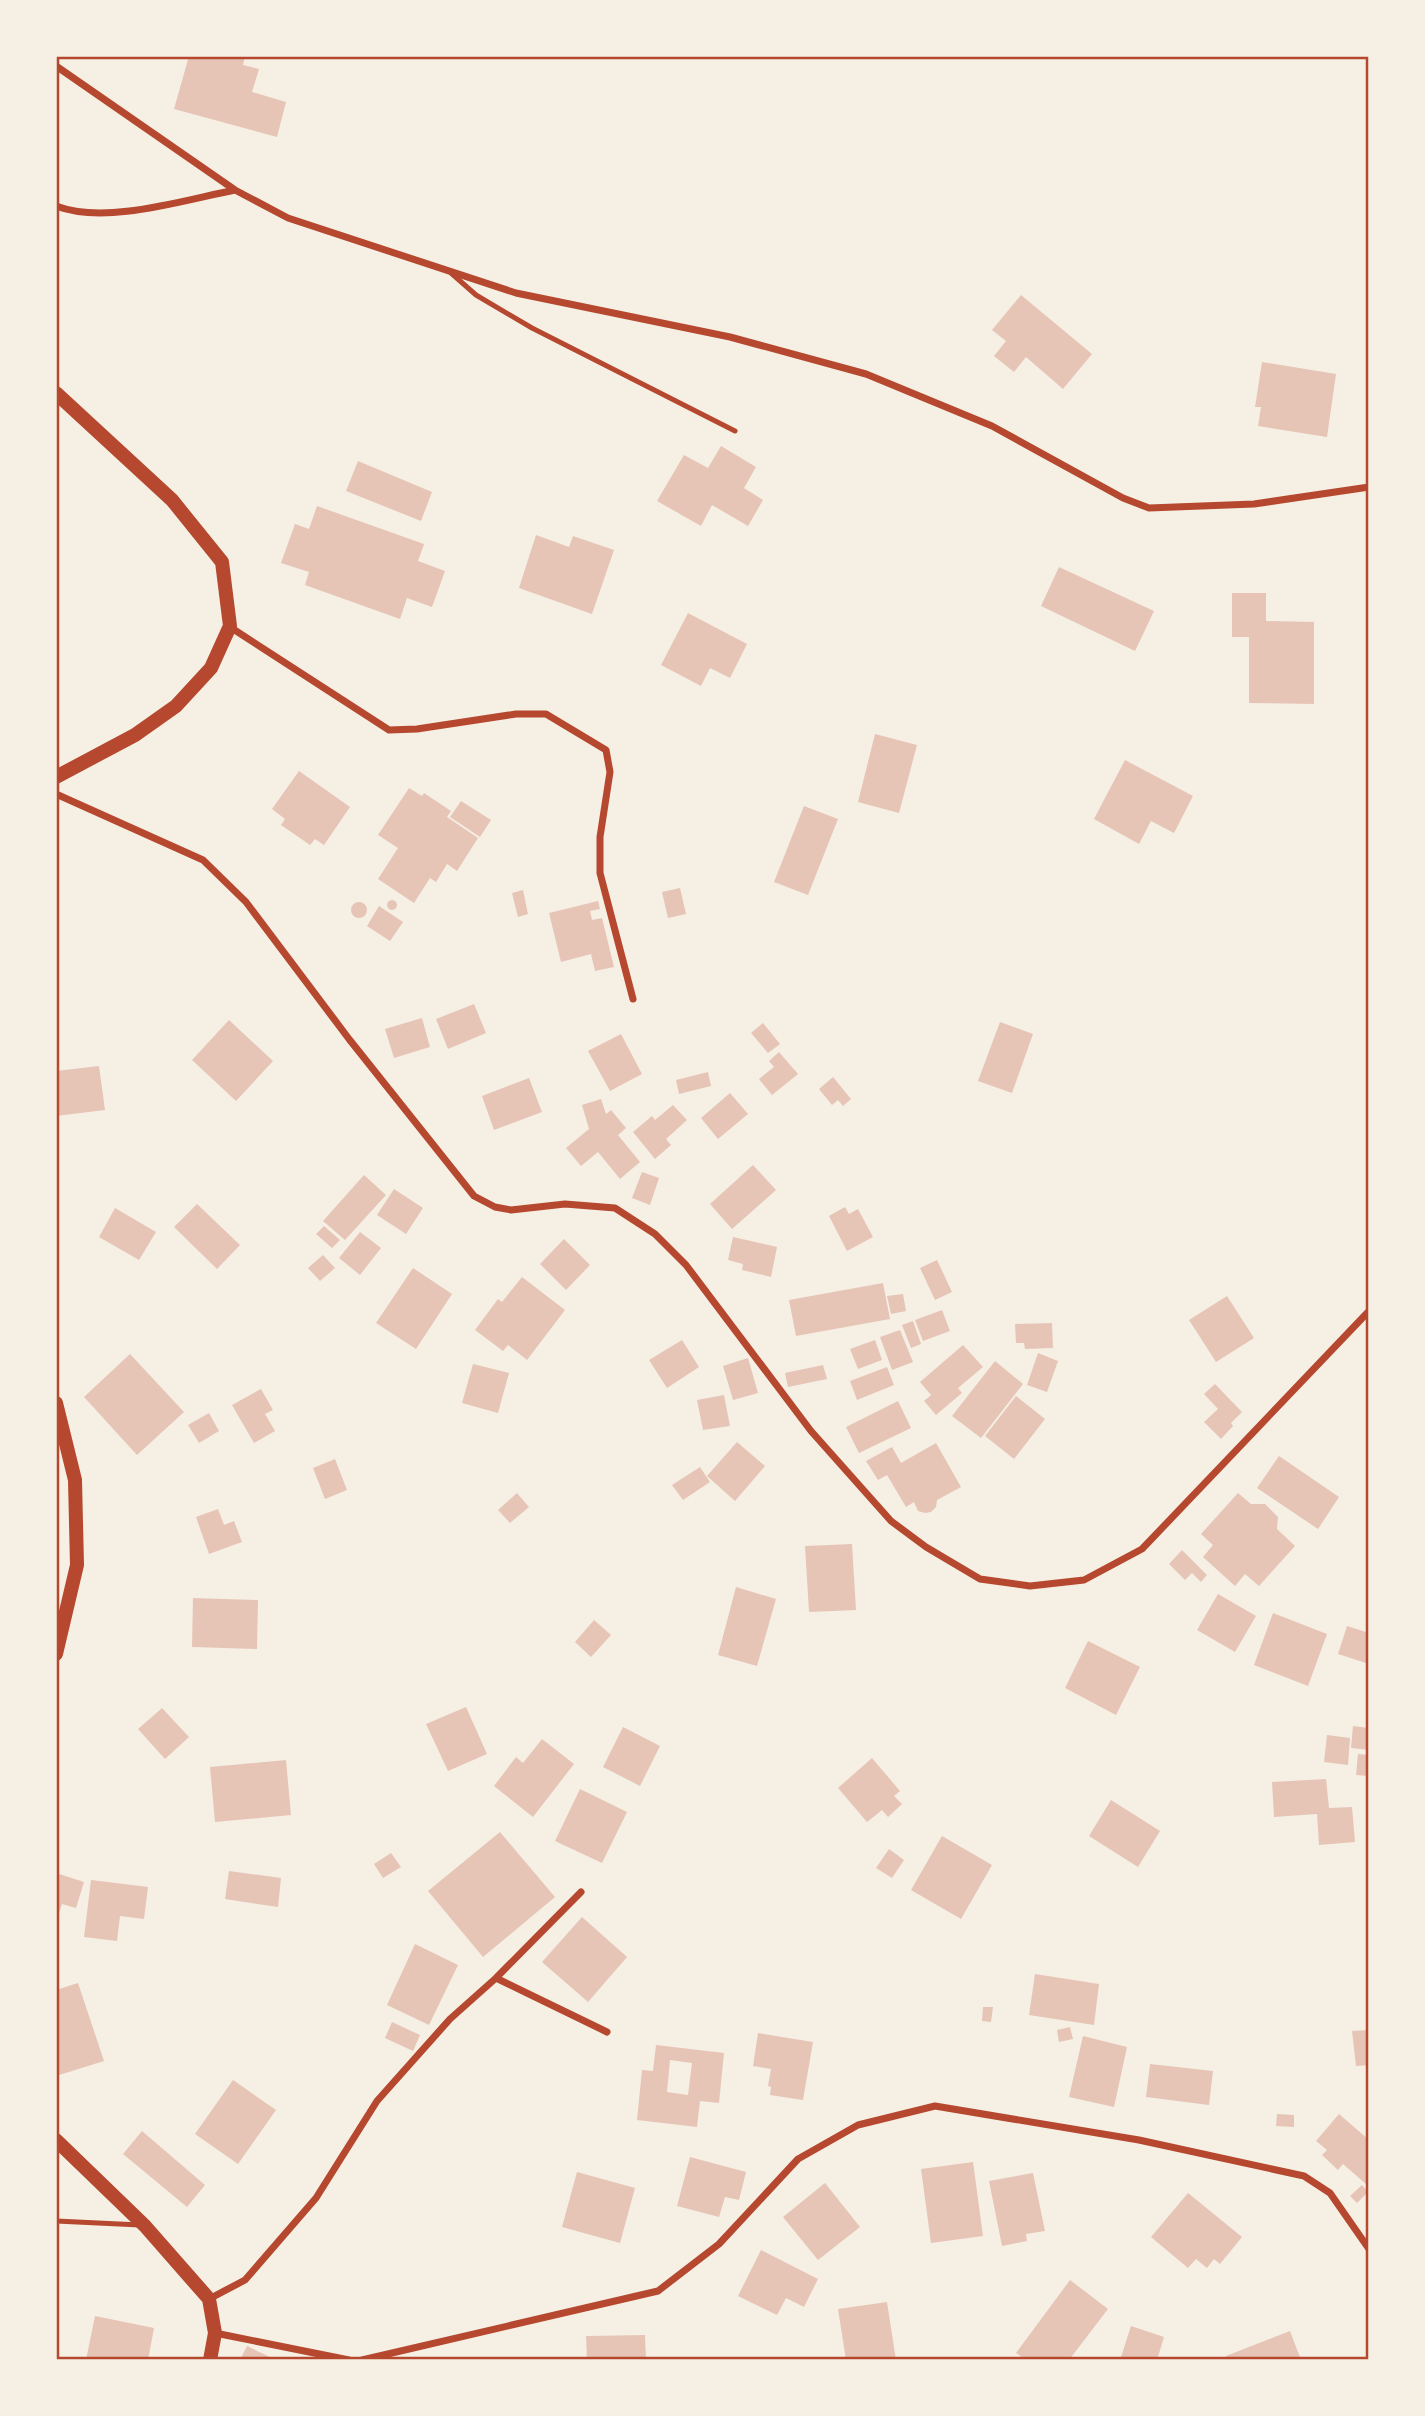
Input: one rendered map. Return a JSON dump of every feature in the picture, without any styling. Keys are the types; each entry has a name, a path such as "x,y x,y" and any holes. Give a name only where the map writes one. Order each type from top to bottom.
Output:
{"main road":[{"path":"56,393 172,500 222,562 230,626 211,668 176,706 135,735 56,777"},
{"path":"56,1403 75,1480 77,1565 56,1654"},
{"path":"56,2140 145,2226 209,2299 215,2333 210,2360"}],"street":[{"path":"56,66 235,190 288,218 516,293 730,337 866,374 992,426 1123,498 1149,508 1254,504 1369,487"},
{"path":"56,206 106,213 142,209 235,190"},
{"path":"230,626 389,730 417,729 516,714 546,714 606,750 610,772 600,837 600,873 633,999"},
{"path":"56,793 203,860 246,902 349,1039 474,1196 511,1210 565,1204 615,1208 654,1234 686,1265 811,1431 891,1521 926,1547 980,1580 1030,1586 1084,1580 1142,1549 1369,1311"},
{"path":"209,2299 245,2280 316,2198 377,2101 450,2019 496,1978 580,1892"},
{"path":"496,1978 607,2032"},
{"path":"362,2360 658,2291 719,2244 798,2159 858,2125 935,2106 1139,2140 1304,2176 1330,2193 1369,2249"},
{"path":"215,2333 349,2360"}],"lane":[{"path":"448,270 476,295 532,328 735,430"},
{"path":"56,2221 145,2226"}],"building":[{"path":"189,56 245,56 243,65 259,69 252,92 286,102 277,137 174,109"},
{"path":"1021,295 1092,354 1063,389 1026,357 1014,372 994,356 1006,341 992,330"},
{"path":"1262,362 1336,374 1327,437 1258,426 1261,407 1255,407"},
{"path":"721,446 756,467 744,488 763,500 748,526 712,505 701,526 657,501 684,455 708,468"},
{"path":"358,461 432,492 421,521 346,491"},
{"path":"317,506 424,544 418,561 445,571 432,607 407,598 400,619 305,585 309,572 281,563 295,524 309,529"},
{"path":"536,535 569,547 573,536 614,550 592,614 519,588"},
{"path":"1059,567 1154,611 1135,651 1041,606"},
{"path":"1232,593 1266,593 1266,621 1314,622 1314,704 1249,703 1249,637 1232,637"},
{"path":"688,613 747,644 730,678 710,668 701,686 661,665"},
{"path":"875,734 917,745 899,813 858,802"},
{"path":"1125,760 1193,796 1174,833 1151,821 1139,844 1094,819"},
{"path":"299,771 350,807 324,845 315,839 310,845 281,825 285,819 272,809"},
{"path":"409,788 422,796 424,793 451,811 447,817 478,838 457,871 447,864 436,882 430,878 414,903 378,879 398,848 378,835"},
{"path":"461,801 491,820 480,837 450,817"},
{"path":"804,806 838,819 808,895 774,882"},
{"path":"680,888 686,914 668,918 662,892"},
{"path":"523,890 528,914 518,917 512,893"},
{"path":"392,900 396,901 396,909 392,910 388,909 387,905 388,901"},
{"path":"598,901 600,909 590,911 592,920 602,918 614,967 595,971 591,954 561,962 549,913"},
{"path":"359,902 367,910 359,918 351,910"},
{"path":"379,906 403,922 390,941 367,926"},
{"path":"474,1004 486,1033 448,1049 436,1019"},
{"path":"422,1018 430,1047 394,1058 385,1029"},
{"path":"229,1020 273,1061 236,1101 192,1060"},
{"path":"1000,1022 1033,1034 1012,1093 978,1081"},
{"path":"763,1023 780,1044 768,1053 751,1033"},
{"path":"621,1034 642,1074 610,1091 588,1051"},
{"path":"779,1052 798,1074 772,1095 759,1079 774,1067 769,1061"},
{"path":"99,1066 105,1110 56,1116 56,1071"},
{"path":"708,1072 711,1086 679,1094 676,1080"},
{"path":"833,1077 851,1099 843,1106 838,1100 832,1105 819,1089"},
{"path":"529,1078 542,1112 494,1130 482,1096"},
{"path":"730,1093 748,1114 718,1139 701,1118"},
{"path":"601,1099 606,1114 611,1110 626,1128 618,1135 640,1162 620,1179 598,1152 581,1166 566,1148 589,1129 582,1105"},
{"path":"673,1105 687,1120 666,1139 671,1145 655,1159 633,1132 652,1116 655,1120"},
{"path":"753,1165 776,1190 732,1229 710,1204"},
{"path":"642,1172 659,1178 650,1205 632,1198"},
{"path":"364,1175 386,1195 345,1240 323,1221"},
{"path":"394,1189 423,1208 406,1234 377,1215"},
{"path":"197,1204 240,1245 217,1269 174,1227"},
{"path":"845,1207 849,1214 858,1209 873,1237 847,1251 829,1216"},
{"path":"115,1208 156,1232 139,1260 99,1237"},
{"path":"324,1226 340,1240 332,1248 316,1234"},
{"path":"360,1232 381,1248 360,1275 339,1258"},
{"path":"733,1237 777,1247 771,1277 742,1270 743,1264 728,1260"},
{"path":"564,1239 590,1265 566,1290 540,1264"},
{"path":"323,1255 335,1268 320,1281 308,1268"},
{"path":"937,1260 952,1292 935,1300 920,1268"},
{"path":"413,1268 452,1294 416,1349 376,1323"},
{"path":"522,1277 565,1310 527,1360 508,1345 503,1351 475,1330 498,1299 502,1302"},
{"path":"883,1283 890,1319 796,1336 789,1300"},
{"path":"903,1294 906,1311 891,1314 887,1296"},
{"path":"1227,1296 1254,1338 1216,1362 1189,1320"},
{"path":"942,1310 950,1331 923,1341 915,1320"},
{"path":"913,1321 921,1344 911,1348 902,1325"},
{"path":"1052,1323 1053,1348 1025,1349 1024,1343 1016,1343 1015,1324"},
{"path":"900,1330 913,1362 892,1370 880,1337"},
{"path":"682,1340 699,1367 667,1388 649,1360"},
{"path":"875,1340 882,1360 858,1369 850,1349"},
{"path":"963,1345 983,1367 958,1388 962,1393 936,1415 924,1401 931,1395 920,1382"},
{"path":"1038,1353 1058,1361 1047,1392 1027,1385"},
{"path":"130,1354 184,1412 137,1455 84,1397"},
{"path":"748,1358 758,1393 733,1400 723,1366"},
{"path":"995,1361 1023,1384 981,1438 952,1416"},
{"path":"473,1364 509,1373 498,1413 462,1403"},
{"path":"823,1365 827,1379 788,1387 785,1373"},
{"path":"887,1367 894,1385 857,1400 850,1381"},
{"path":"1215,1384 1242,1412 1221,1439 1204,1422 1218,1409 1204,1394"},
{"path":"261,1389 273,1410 265,1414 275,1431 254,1443 232,1405"},
{"path":"724,1395 730,1426 703,1430 697,1400"},
{"path":"1016,1396 1045,1419 1014,1459 985,1436"},
{"path":"898,1401 911,1428 859,1453 846,1427"},
{"path":"209,1413 219,1431 199,1443 188,1425"},
{"path":"737,1442 765,1466 735,1501 707,1476"},
{"path":"936,1443 961,1487 937,1500 936,1507 931,1512 918,1511 914,1502 906,1507 887,1475 878,1480 866,1461 892,1447 901,1463"},
{"path":"1279,1456 1339,1497 1318,1529 1257,1488"},
{"path":"335,1459 347,1490 325,1499 313,1468"},
{"path":"700,1467 710,1482 683,1500 672,1485"},
{"path":"517,1493 529,1507 510,1523 498,1510"},
{"path":"1238,1493 1251,1504 1265,1504 1278,1517 1277,1529 1295,1546 1259,1586 1245,1574 1235,1586 1203,1557 1213,1545 1201,1534"},
{"path":"218,1509 224,1525 234,1521 242,1542 209,1554 196,1517"},
{"path":"852,1544 856,1610 809,1612 805,1546"},
{"path":"1182,1550 1207,1575 1201,1582 1192,1573 1185,1580 1169,1564"},
{"path":"736,1587 776,1599 757,1666 718,1655"},
{"path":"1218,1594 1256,1616 1235,1652 1197,1630"},
{"path":"193,1598 258,1600 257,1649 192,1647"},
{"path":"1273,1613 1327,1634 1308,1686 1254,1665"},
{"path":"594,1620 611,1635 591,1657 575,1642"},
{"path":"1347,1626 1369,1633 1369,1664 1338,1654"},
{"path":"1088,1641 1140,1667 1116,1715 1065,1688"},
{"path":"466,1707 487,1754 448,1771 426,1724"},
{"path":"162,1708 189,1737 165,1759 138,1729"},
{"path":"1353,1726 1369,1728 1369,1750 1351,1748"},
{"path":"623,1727 660,1746 640,1786 603,1767"},
{"path":"1327,1735 1350,1738 1348,1765 1324,1762"},
{"path":"542,1739 574,1764 533,1817 494,1786 516,1757 523,1763"},
{"path":"1358,1754 1369,1755 1369,1776 1356,1775"},
{"path":"872,1758 900,1791 894,1796 902,1804 888,1817 882,1810 867,1822 838,1788"},
{"path":"286,1760 291,1815 215,1822 210,1767"},
{"path":"1326,1779 1329,1808 1352,1807 1355,1842 1319,1845 1317,1814 1274,1817 1272,1782"},
{"path":"580,1789 627,1812 602,1863 555,1841"},
{"path":"1111,1800 1160,1831 1138,1867 1089,1836"},
{"path":"500,1832 555,1897 483,1957 428,1891"},
{"path":"942,1836 992,1865 961,1919 911,1890"},
{"path":"889,1849 904,1860 892,1878 876,1868"},
{"path":"391,1853 401,1867 383,1878 374,1864"},
{"path":"229,1871 281,1878 278,1907 225,1899"},
{"path":"56,1873 84,1882 76,1908 62,1904 57,1920"},
{"path":"91,1880 148,1887 144,1919 120,1916 117,1941 84,1937"},
{"path":"582,1917 627,1957 588,2002 542,1962"},
{"path":"415,1944 458,1965 429,2025 387,2005"},
{"path":"1035,1974 1099,1984 1094,2025 1029,2015"},
{"path":"78,1983 104,2061 56,2076 56,1990"},
{"path":"983,2007 993,2007 991,2022 982,2021"},
{"path":"392,2022 420,2035 413,2051 385,2038"},
{"path":"1070,2027 1073,2039 1059,2042 1057,2030"},
{"path":"1369,2030 1369,2065 1356,2066 1352,2031"},
{"path":"758,2033 813,2042 803,2100 770,2095 771,2087 768,2086 771,2069 753,2066"},
{"path":"1083,2036 1127,2047 1114,2107 1069,2097"},
{"path":"656,2045 724,2053 719,2103 700,2101 697,2127 637,2120 642,2070 653,2071","holes":["670,2060 692,2063 688,2095 667,2092"]},
{"path":"1150,2064 1213,2071 1209,2105 1146,2097"},
{"path":"233,2080 276,2110 238,2164 195,2134"},
{"path":"1277,2114 1294,2115 1294,2127 1276,2126"},
{"path":"1339,2114 1369,2140 1367,2185 1343,2164 1338,2170 1322,2155 1327,2150 1316,2141"},
{"path":"142,2131 205,2185 187,2207 123,2154"},
{"path":"690,2157 746,2172 739,2200 725,2197 719,2217 677,2206"},
{"path":"973,2162 983,2236 931,2243 921,2169"},
{"path":"577,2172 635,2188 620,2243 562,2227"},
{"path":"1033,2173 1045,2231 1026,2234 1027,2241 1002,2246 989,2181"},
{"path":"825,2183 860,2227 818,2260 783,2217"},
{"path":"1362,2185 1368,2192 1357,2203 1350,2196"},
{"path":"1188,2193 1242,2237 1220,2264 1214,2259 1207,2268 1196,2259 1188,2268 1151,2237"},
{"path":"761,2250 818,2279 804,2307 786,2298 777,2315 738,2296"},
{"path":"1070,2280 1108,2309 1069,2360 1026,2360 1016,2353"},
{"path":"887,2302 896,2360 846,2360 838,2309"},
{"path":"95,2316 154,2328 148,2360 86,2360"},
{"path":"1131,2326 1164,2337 1157,2360 1120,2360"},
{"path":"1290,2331 1301,2360 1227,2360 1226,2356"},
{"path":"645,2335 646,2360 587,2360 586,2336"},
{"path":"247,2346 276,2360 240,2360"}]}
